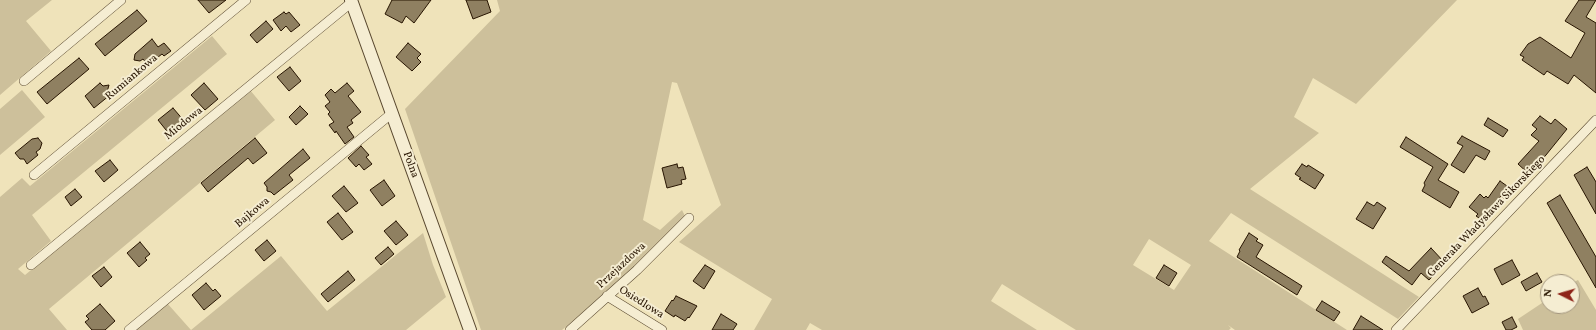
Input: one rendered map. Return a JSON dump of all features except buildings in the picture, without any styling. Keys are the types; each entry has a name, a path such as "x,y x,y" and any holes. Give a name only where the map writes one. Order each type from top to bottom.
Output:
{"street":[{"path":"24,82 121,0"},
{"name":"Rumiankowa","path":"34,175 246,0"},
{"name":"Polna","path":"352,1 391,114 470,330"},
{"name":"Miodowa","path":"31,265 352,1"},
{"name":"Bajkowa","path":"129,330 391,114"},
{"name":"Generała Władysława Sikorskiego","path":"1396,330 1596,120"},
{"name":"Przejazdowa","path":"570,330 637,270 689,218"},
{"name":"Osiedlowa","path":"607,296 662,330"}],"shaded area":[{"path":"0,0 52,0 26,21 51,51 0,95"},
{"path":"497,0 1457,0 1356,104 1313,78 1294,117 1319,133 1250,189 1419,297 1398,319 1231,213 1209,241 1347,330 1235,330 1228,325 1231,328 1229,330 1076,330 1002,284 991,301 1037,330 822,330 810,323 806,330 754,330 772,299 679,242 721,205 677,83 672,82 643,220 660,230 682,210 685,216 633,269 562,330 481,330 405,109 500,11","holes":["1149,239 1191,265 1174,290 1133,265"]},
{"path":"212,36 227,54 32,215 51,241 18,269 25,275 250,90 275,120 49,309 67,330 0,330 0,197 22,178 30,186"},
{"path":"22,90 45,117 0,155 0,109"},
{"path":"423,233 433,265 446,297 406,330 191,330 281,256 327,311"},
{"path":"1580,283 1596,310 1596,330 1523,330 1518,319 1540,304 1540,314 1580,314"},
{"path":"167,303 191,330 134,330"}]}
